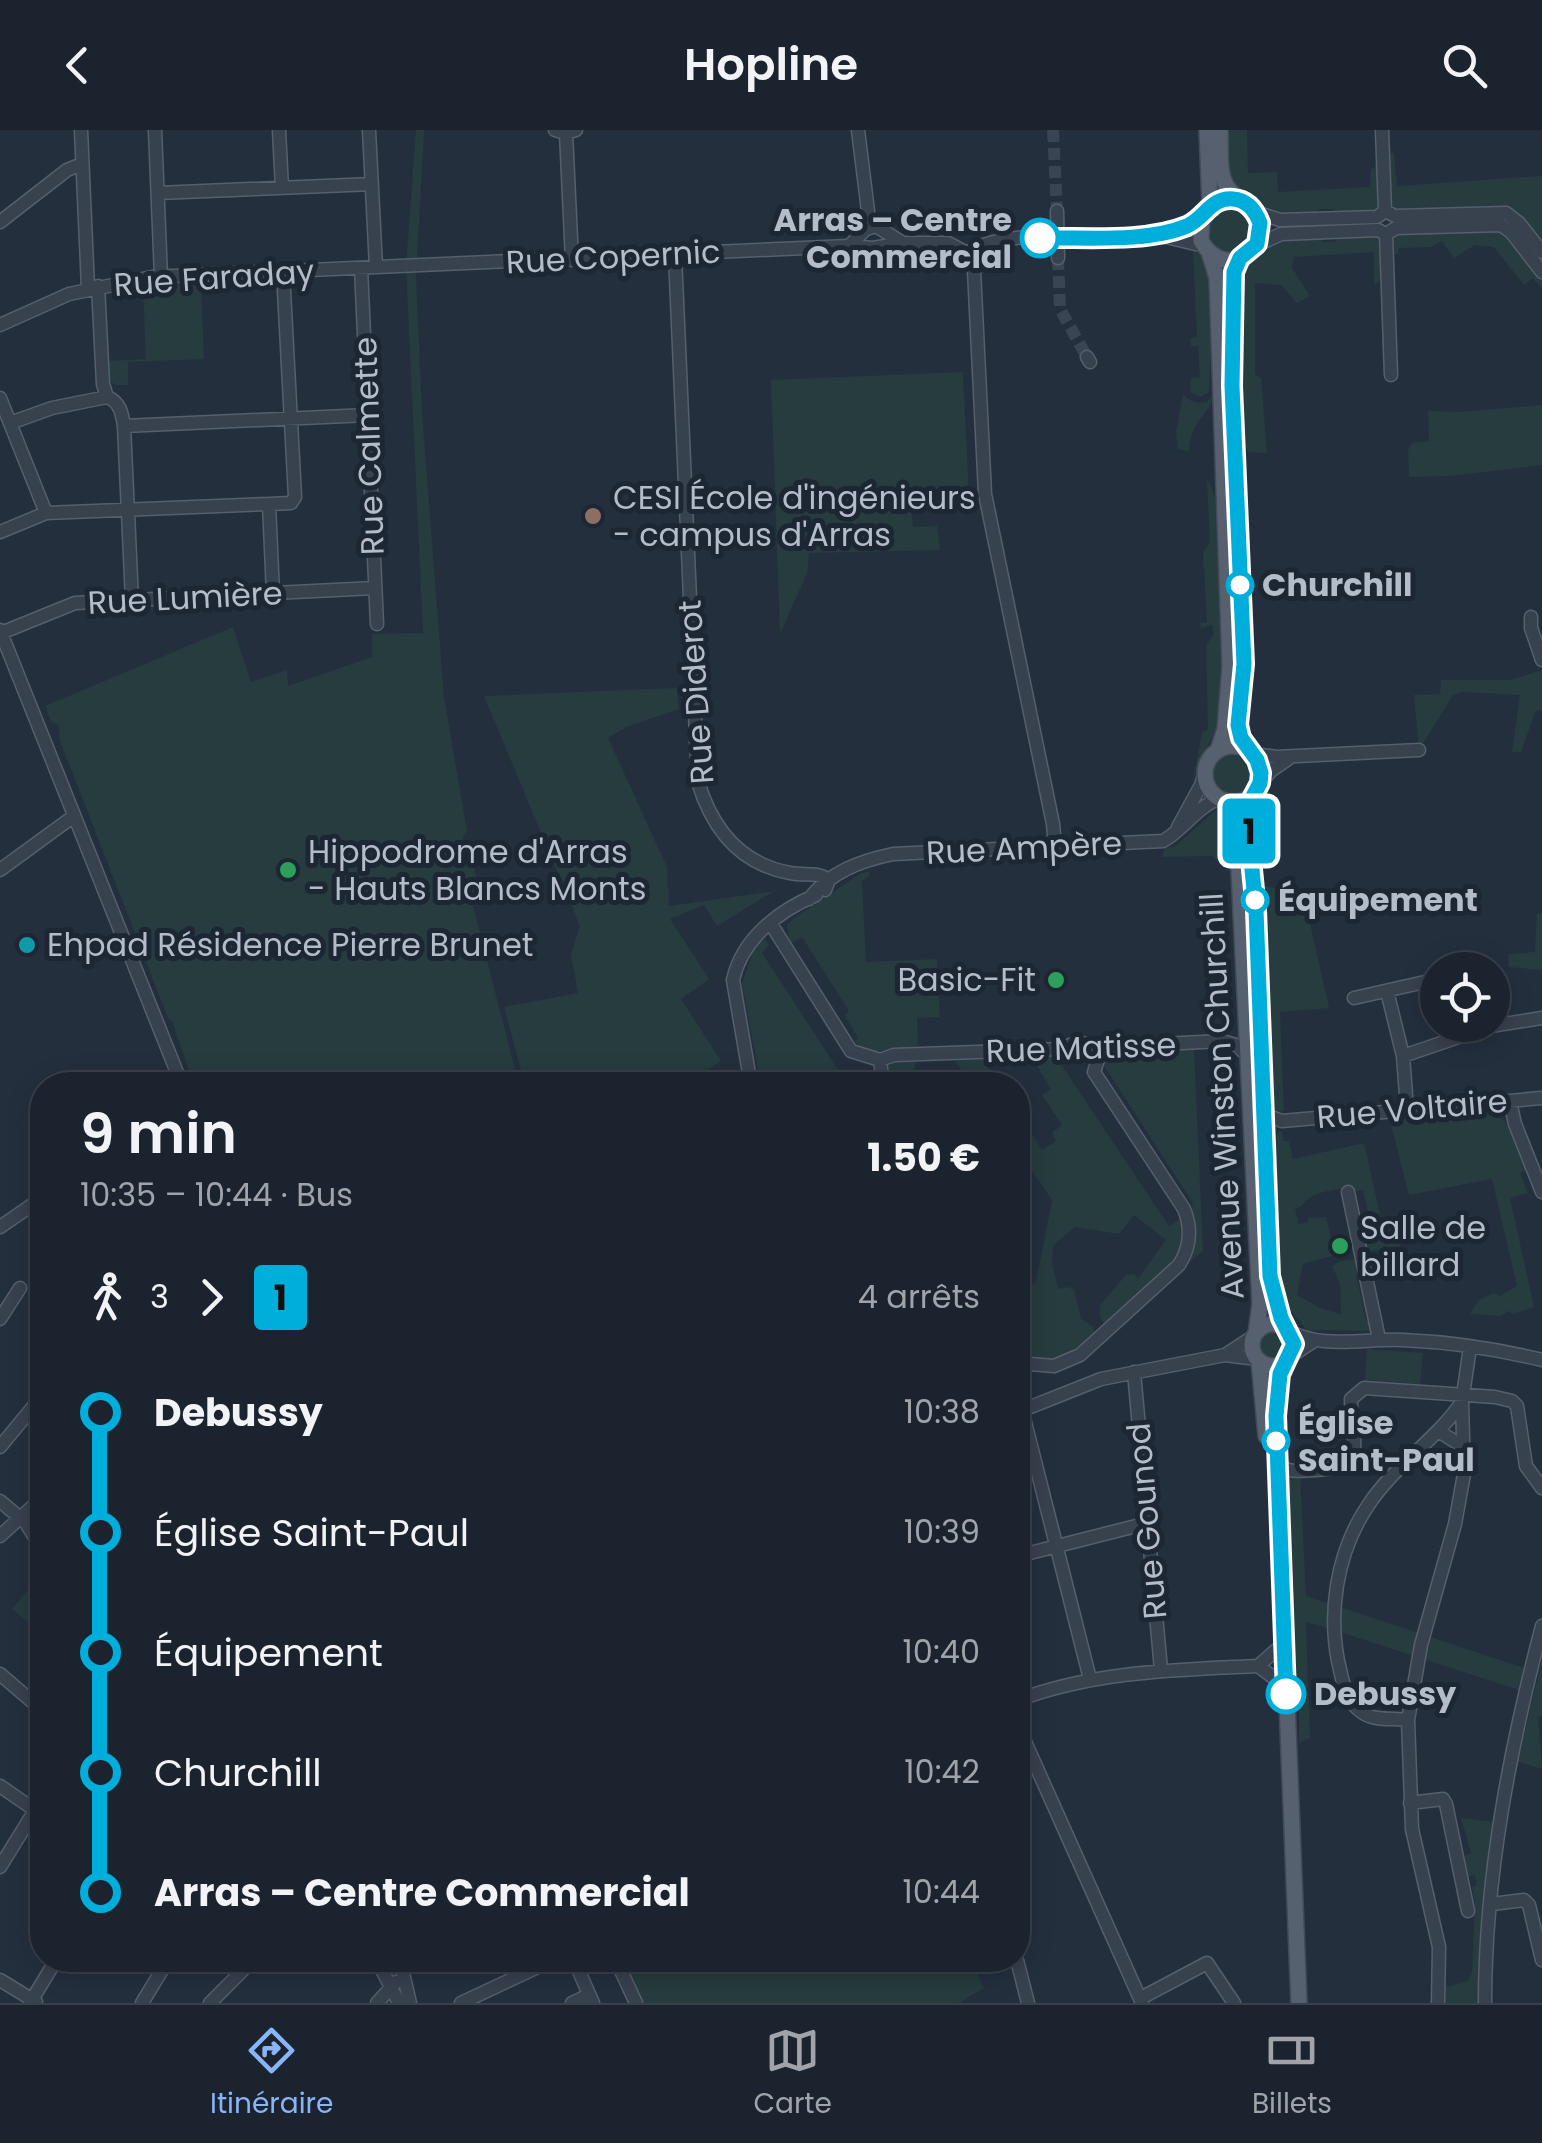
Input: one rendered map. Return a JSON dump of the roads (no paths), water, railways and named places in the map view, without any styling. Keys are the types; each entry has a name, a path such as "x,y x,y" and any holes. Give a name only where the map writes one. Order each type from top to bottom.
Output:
{"main road":[{"path":"1207,130 1206,210 1199,230 1217,272 1230,667 1226,729 1205,771 1208,788 1220,800 1237,802 1257,788 1261,769 1238,725 1244,664 1232,287 1240,258"},
{"path":"1206,249 1224,260 1240,258 1255,247 1261,229 1224,177 1220,130"},
{"path":"1206,210 1224,199 1248,206"},
{"path":"1218,750 1232,746 1251,752"},
{"name":"Avenue Winston Churchill","path":"1257,788 1247,819 1256,910 1270,1276 1287,1330"},
{"name":"Avenue Winston Churchill","path":"1220,800 1233,814 1237,830 1260,1304 1255,1334"},
{"path":"1290,2003 1264,1388 1252,1346 1255,1334 1269,1324 1287,1330 1294,1342 1280,1374 1276,1464 1299,2003"},
{"path":"1258,1360 1272,1366 1289,1359"}],"street":[{"path":"81,130 93,287 107,397"},
{"path":"155,130 161,277"},
{"path":"279,130 282,188"},
{"path":"370,130 376,267"},
{"path":"858,130 868,210 863,233 865,244 873,248 883,244 881,230 868,210"},
{"path":"1382,130 1391,375"},
{"path":"566,131 572,260"},
{"path":"0,222 67,170 82,164"},
{"path":"158,193 372,184"},
{"path":"1248,206 1285,220 1501,224 1542,272"},
{"path":"1156,234 1184,227 1206,210"},
{"path":"1057,211 1058,258"},
{"path":"1255,247 1281,234 1506,213 1542,252"},
{"path":"849,246 872,226 881,230"},
{"name":"Rue Copernic","path":"881,230 903,242"},
{"path":"1156,234 1206,249"},
{"name":"Rue Copernic","path":"376,267 873,248 903,242 952,244 967,253 990,241 1156,234"},
{"path":"967,253 974,270 983,474 989,518 1055,846"},
{"name":"Rue Diderot","path":"675,255 698,782 712,820 736,849 750,860 824,881"},
{"name":"Rue Faraday","path":"0,325 48,301 93,287 161,277 376,267"},
{"name":"Rue Calmette","path":"361,268 376,624"},
{"path":"0,532 46,513 291,502 295,497 283,272"},
{"path":"10,422 52,408 107,397 120,407 132,600"},
{"path":"0,398 46,513"},
{"path":"124,426 368,415"},
{"path":"269,504 272,593"},
{"name":"Rue Lumière","path":"1,632 69,604 374,588"},
{"path":"1531,617 1542,660"},
{"path":"1,632 177,1072"},
{"path":"1251,752 1295,756 1418,750"},
{"path":"1257,788 1276,766 1295,756"},
{"path":"1173,834 1205,771"},
{"name":"Rue Ampère","path":"752,1072 736,969 750,940 809,898 824,881 873,859 926,852 1159,842 1206,805 1220,800"},
{"path":"0,870 74,816"},
{"path":"794,874 809,898"},
{"path":"771,924 852,1051 880,1060 881,1072"},
{"path":"1354,998 1420,984"},
{"path":"1387,991 1402,1056 1408,1108"},
{"path":"1402,1056 1452,1036 1542,1018"},
{"path":"1222,1041 1238,1032 1244,1023"},
{"path":"1222,1041 1236,1045 1246,1054"},
{"name":"Rue Matisse","path":"880,1060 894,1056 1060,1049 1078,1042 1102,1047 1222,1041"},
{"path":"1030,1365 1064,1364 1099,1341 1179,1266 1188,1252 1189,1230 1184,1210 1094,1072 1102,1047"},
{"name":"Rue Voltaire","path":"1265,1115 1282,1120 1542,1098"},
{"path":"1510,1102 1514,1124 1542,1192"},
{"name":"Rue Voltaire","path":"1266,1137 1282,1120"},
{"path":"1348,1192 1379,1340"},
{"path":"0,1228 30,1207"},
{"path":"0,1319 20,1288"},
{"path":"1287,1330 1314,1341 1379,1340 1470,1347 1541,1360"},
{"path":"1226,1355 1255,1334"},
{"path":"1289,1359 1314,1341"},
{"path":"1438,2003 1439,1946 1419,1867 1410,1804 1408,1720 1421,1644 1455,1524 1464,1474 1462,1399 1470,1347"},
{"path":"1030,1407 1072,1389 1134,1372 1226,1355 1258,1360"},
{"path":"1064,1364 1072,1389"},
{"name":"Rue Gounod","path":"1134,1372 1161,1670"},
{"path":"1276,1464 1295,1472 1339,1468 1350,1462 1352,1399 1364,1388 1462,1399 1505,1398 1517,1406 1526,1466 1542,1488"},
{"path":"1408,1720 1369,1717 1347,1695 1334,1642 1335,1600 1358,1521 1388,1479 1440,1432 1462,1399"},
{"path":"0,1448 30,1411"},
{"path":"1440,1432 1465,1448"},
{"path":"1030,1447 1090,1679"},
{"path":"1277,1490 1295,1472"},
{"path":"0,1501 30,1532"},
{"path":"0,1536 30,1509"},
{"path":"1030,1553 1148,1523"},
{"path":"1485,2003 1492,1904 1510,1759 1542,1626"},
{"path":"1258,1666 1276,1650"},
{"path":"1030,1696 1090,1679 1161,1670 1258,1666 1277,1680"},
{"path":"0,1674 30,1700"},
{"path":"1030,1753 1141,2001 1204,1964 1212,1967 1234,2003"},
{"path":"0,1786 30,1802"},
{"path":"1410,1804 1443,1798 1468,1911"},
{"path":"0,1868 30,1823"},
{"path":"1492,1904 1524,1900 1529,1905 1542,1960"},
{"path":"0,1980 34,2002 50,1972"},
{"path":"142,2003 161,1972"},
{"path":"210,2003 240,1972"},
{"path":"384,1972 398,2003"},
{"path":"462,2003 527,1972"},
{"path":"572,2003 591,1999 579,1972"},
{"path":"622,1972 636,2003"},
{"path":"1020,1972 1028,2003"},
{"path":"377,2003 406,1974"},
{"path":"406,1974 410,2003"}],"tunnel":[{"path":"1053,130 1057,211"},
{"path":"1058,258 1060,309 1087,357"}],"place":[{"name":"Arras – Centre Commercial","path":"1040,238"},
{"name":"CESI École d'ingénieurs - campus d'Arras","path":"593,516"},
{"name":"Churchill","path":"1240,585"},
{"name":"Hippodrome d'Arras - Hauts Blancs Monts","path":"288,870"},
{"name":"Équipement","path":"1255,900"},
{"name":"Ehpad Résidence Pierre Brunet","path":"27,945"},
{"name":"Basic-Fit","path":"1056,980"},
{"name":"Salle de billard","path":"1340,1246"},
{"name":"Église Saint-Paul","path":"1276,1441"},
{"name":"Debussy","path":"1286,1694"}]}
